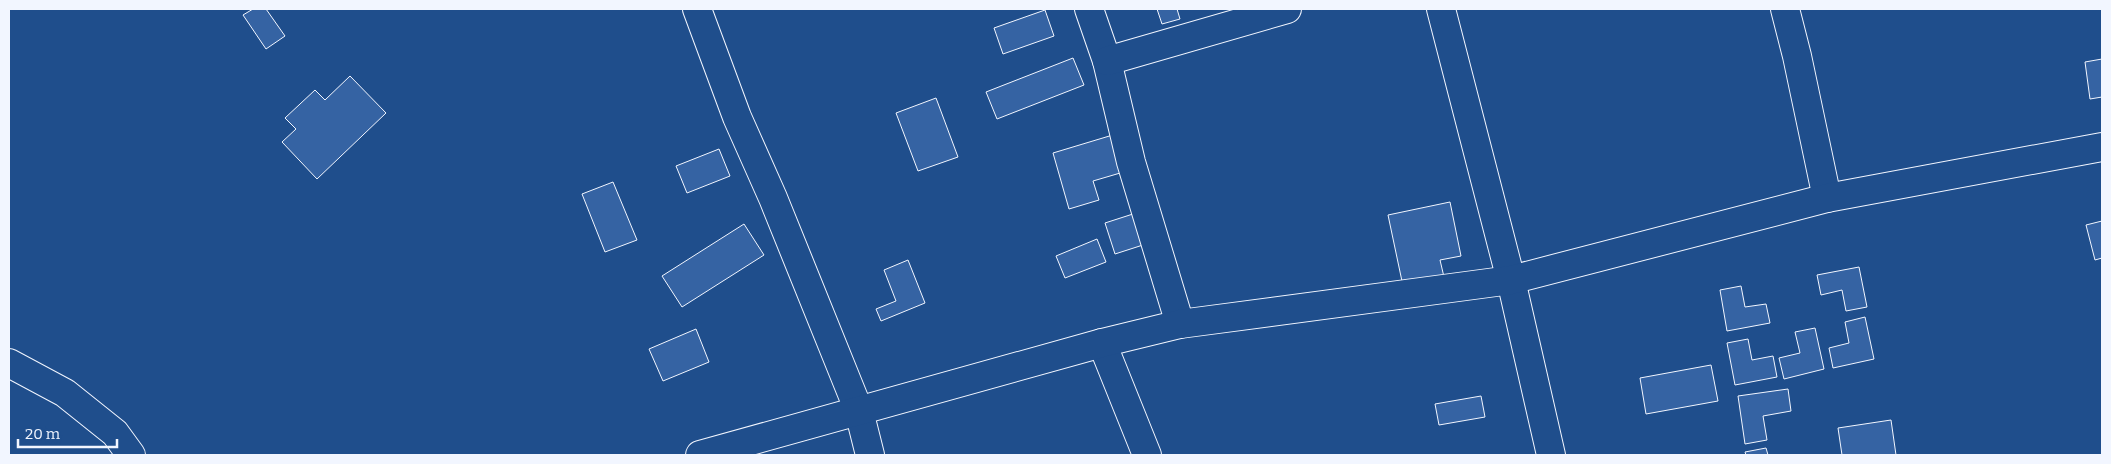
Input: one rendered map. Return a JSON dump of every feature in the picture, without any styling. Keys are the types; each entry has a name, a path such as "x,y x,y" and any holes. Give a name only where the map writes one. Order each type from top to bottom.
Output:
{"street":[{"path":"697,9 737,117 773,198 858,411 870,455"},
{"path":"1089,9 1107,60 1131,162 1180,324"},
{"path":"1107,60 1287,9"},
{"path":"1441,9 1511,280 1551,455"},
{"path":"1785,9 1797,56 1827,198"},
{"path":"700,455 1102,343 1180,324 1511,280 1827,198 2102,147"},
{"path":"1102,343 1147,455"},
{"path":"9,363 65,393 115,433 131,455"}],"building":[{"path":"253,9 266,9 285,36 266,49 243,15"},
{"path":"1157,9 1177,9 1180,19 1162,24"},
{"path":"1045,10 1054,36 1003,54 994,28"},
{"path":"1073,58 1084,85 997,119 986,92"},
{"path":"2102,59 2102,97 2090,99 2085,62"},
{"path":"350,76 386,113 317,179 282,142 296,129 285,118 315,90 325,100"},
{"path":"936,98 958,157 918,171 896,113"},
{"path":"1116,134 1127,171 1093,181 1099,200 1069,209 1053,153"},
{"path":"719,149 730,176 687,193 676,166"},
{"path":"613,182 637,240 605,252 582,194"},
{"path":"1450,202 1461,256 1440,260 1444,277 1403,286 1388,215"},
{"path":"1136,213 1146,244 1115,254 1105,223"},
{"path":"2102,221 2102,258 2095,260 2086,225"},
{"path":"744,224 764,255 682,307 662,276"},
{"path":"1097,239 1106,262 1065,278 1056,256"},
{"path":"908,260 925,303 881,321 876,309 896,301 884,270"},
{"path":"1859,267 1867,307 1846,311 1842,290 1821,295 1817,275"},
{"path":"1741,286 1745,307 1766,304 1770,323 1727,331 1720,290"},
{"path":"1865,317 1874,359 1833,368 1829,348 1849,343 1845,322"},
{"path":"1815,328 1824,369 1784,379 1779,358 1800,353 1795,332"},
{"path":"696,329 709,362 663,381 649,349"},
{"path":"1748,339 1752,360 1773,356 1777,377 1735,385 1727,343"},
{"path":"1711,365 1718,401 1646,414 1640,378"},
{"path":"1788,389 1791,411 1763,416 1767,440 1745,444 1738,396"},
{"path":"1481,396 1485,417 1439,425 1435,404"},
{"path":"1891,420 1896,455 1842,455 1838,428"},
{"path":"1766,448 1768,455 1746,455 1745,452"}]}
